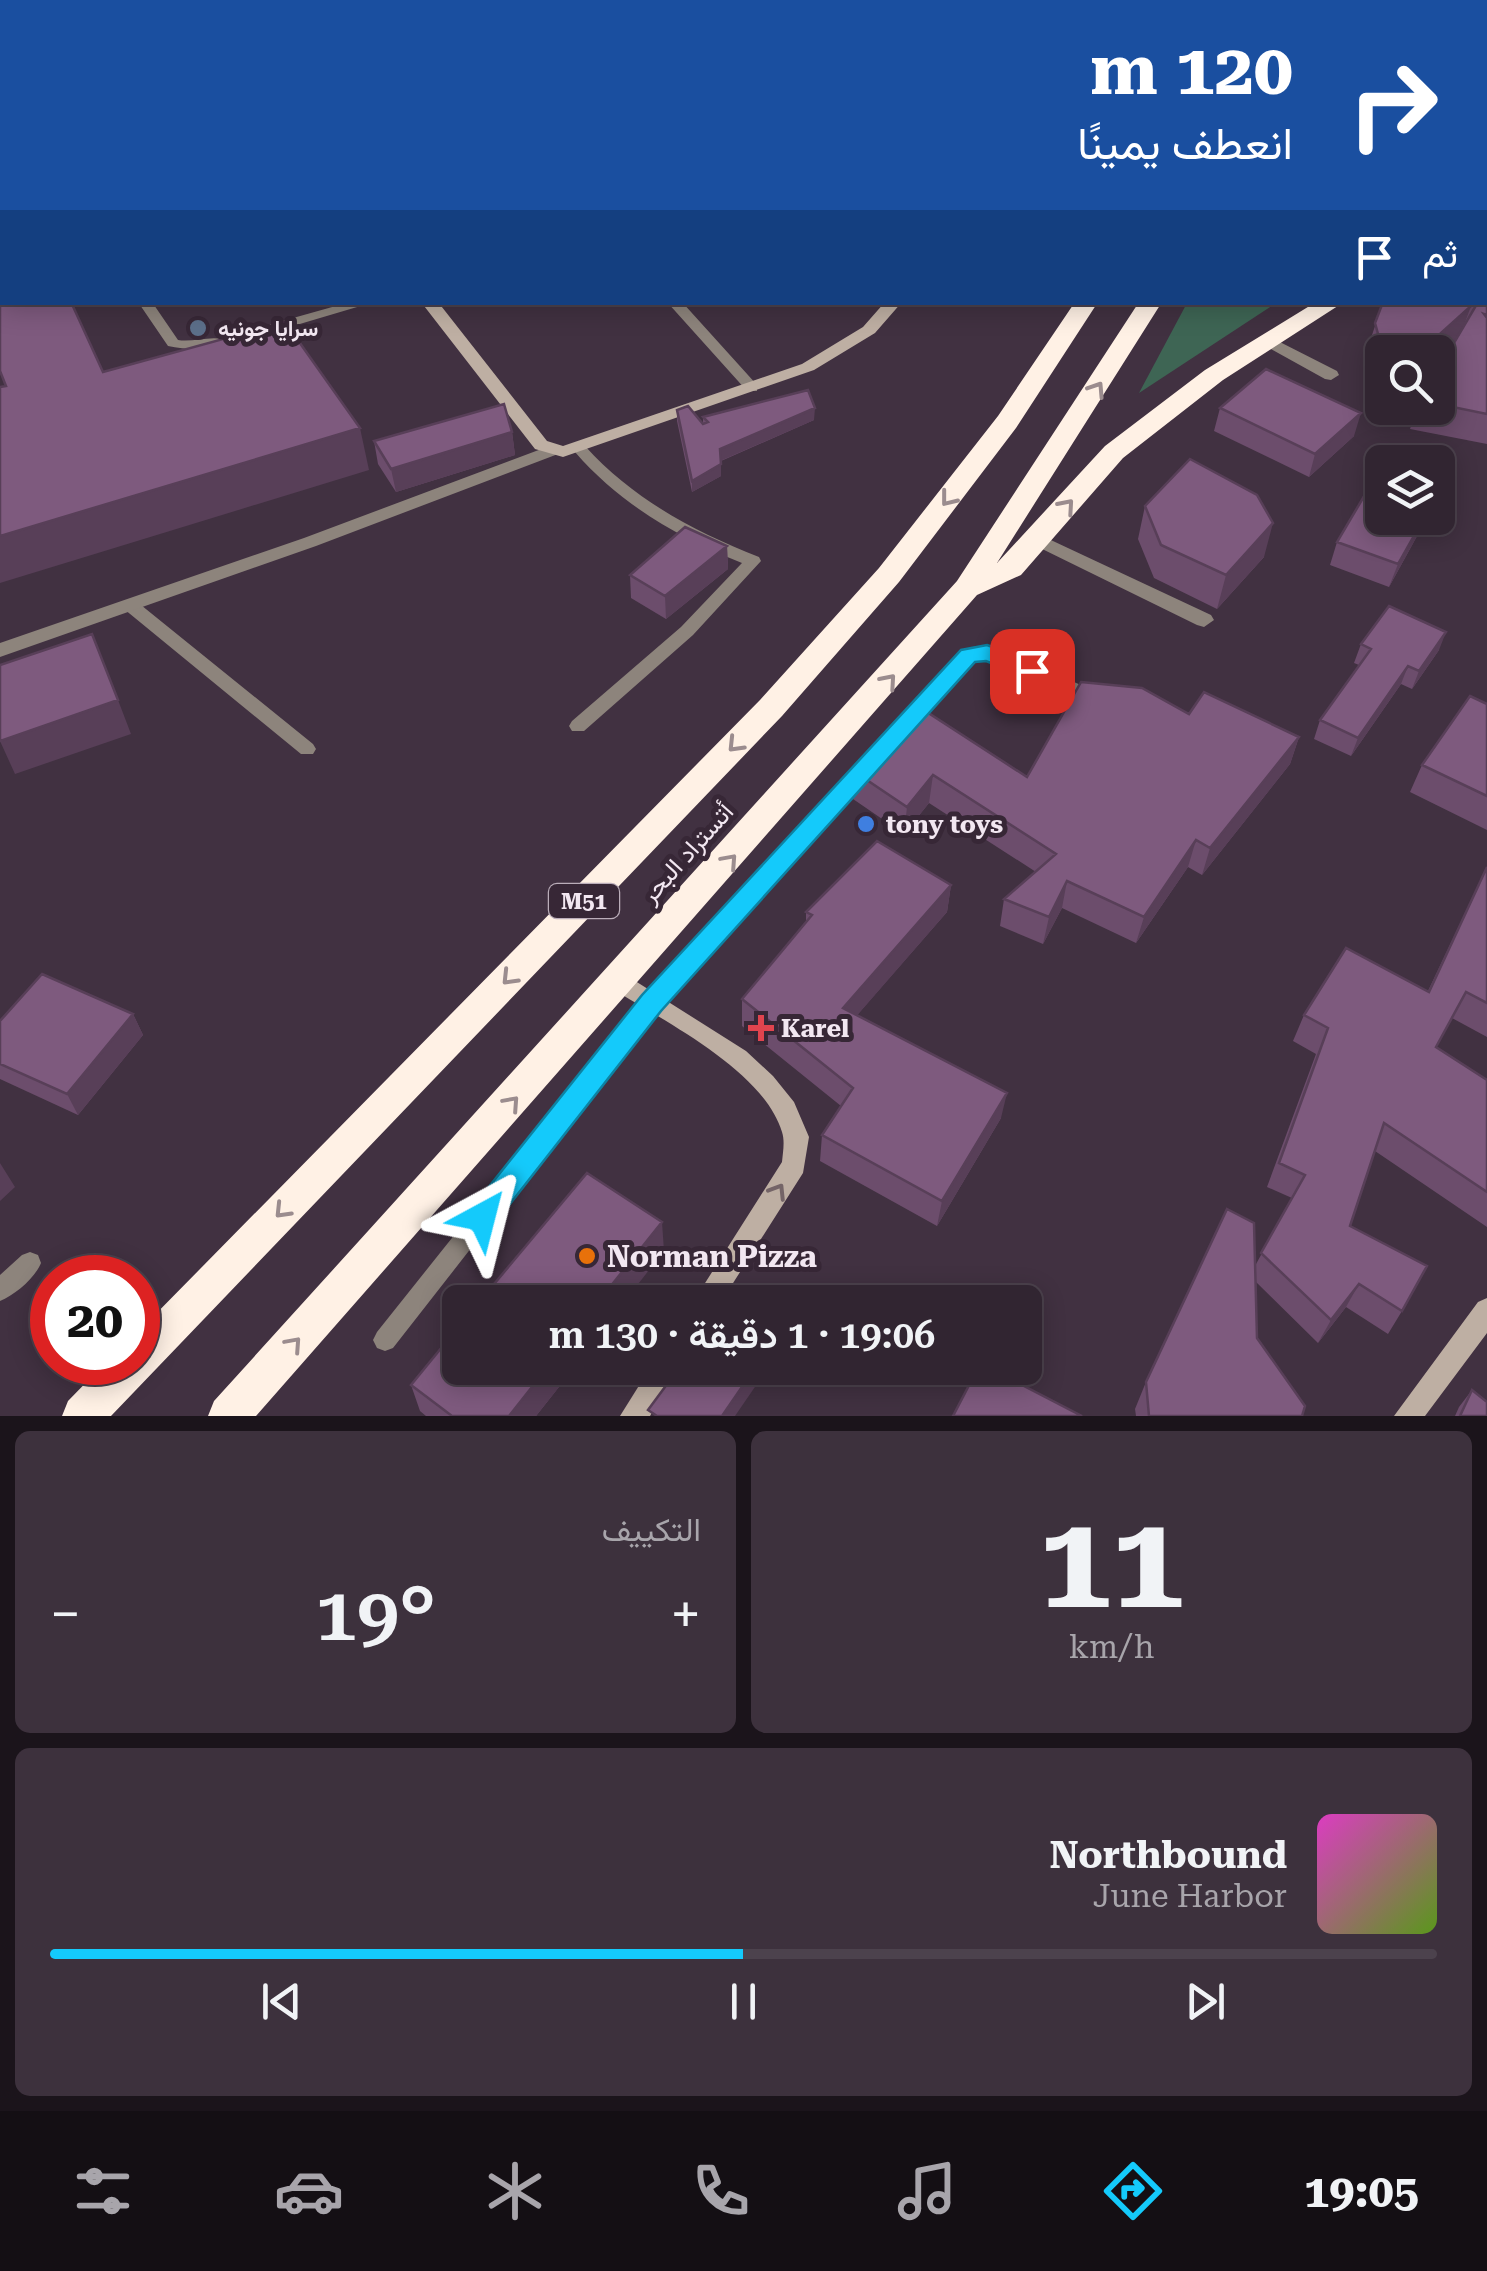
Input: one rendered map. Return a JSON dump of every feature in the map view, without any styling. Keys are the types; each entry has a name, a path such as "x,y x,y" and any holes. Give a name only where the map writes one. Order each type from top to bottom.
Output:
{"highway":[{"name":"أتستراد البحر","path":"160,1336 771,708 889,575 1007,422 1085,305"},
{"name":"أتستراد البحر","path":"229,1416 826,755 967,588 1149,305"},
{"path":"967,588 1011,568 1114,452 1214,375 1327,305"},
{"name":"أتستراد البحر","path":"83,1416 113,1385"}],"street":[{"path":"432,305 523,424 552,450"},
{"path":"0,650 552,450 580,449 752,388 837,351 869,330 891,305"},
{"path":"1268,341 1331,375"},
{"path":"1038,540 1204,620"},
{"path":"621,982 742,1063 774,1091 789,1111 799,1150 794,1165 717,1285"},
{"path":"1408,1416 1487,1311"},
{"path":"634,1416 654,1385"}],"lane":[{"path":"147,305 172,343 200,346 234,339"},
{"path":"253,334 356,305"},
{"path":"677,305 752,388"},
{"path":"578,726 687,631 754,561 660,517 607,483 580,449"},
{"path":"130,604 306,749"},
{"path":"385,1340 651,1003 968,655 1002,657 1093,698"},
{"path":"0,1290 30,1263"}],"green space":[{"path":"1186,305 1273,305 1139,393"}],"building":[{"path":"0,305 72,305 103,372 285,322 360,428 0,536 0,387 6,386 0,371"},
{"path":"1382,305 1471,306 1439,335 1378,335 1375,323"},
{"path":"1476,305 1487,305 1487,414 1455,407 1455,341"},
{"path":"1266,369 1361,413 1315,454 1220,408"},
{"path":"808,390 815,408 720,449 721,464 692,481 677,410 688,406 703,424 708,422 703,417"},
{"path":"504,404 512,432 391,469 374,441"},
{"path":"1190,459 1257,495 1273,523 1226,575 1161,545 1145,506"},
{"path":"1365,495 1365,535 1414,535 1398,564 1337,542"},
{"path":"685,527 727,546 665,596 630,575"},
{"path":"1389,606 1446,632 1419,671 1408,666 1358,738 1320,720 1371,649 1361,644"},
{"path":"92,634 118,700 0,741 0,665"},
{"path":"1081,682 1142,688 1189,714 1204,692 1299,737 1210,848 1196,840 1144,917 1067,881 1049,917 1004,899 1056,854 933,775 907,807 855,772 916,705 1027,777"},
{"path":"1470,696 1487,704 1487,796 1422,765"},
{"path":"877,841 951,885 843,1008 1007,1093 942,1201 822,1135 853,1088 742,999 812,915 806,912"},
{"path":"1487,867 1487,1003 1466,992 1436,1047 1487,1080 1487,1192 1384,1123 1350,1226 1427,1266 1402,1311 1359,1284 1331,1320 1261,1253 1305,1175 1279,1163 1328,1028 1304,1015 1346,948 1429,992"},
{"path":"42,974 133,1014 67,1094 0,1064 0,1021"},
{"path":"587,1173 662,1222 612,1285 493,1285"},
{"path":"1227,1209 1254,1223 1257,1338 1305,1406 1302,1416 1149,1416 1146,1382"},
{"path":"442,1347 442,1385 534,1385 509,1416 452,1416 411,1385"},
{"path":"666,1385 743,1385 722,1416 657,1416 648,1410"},
{"path":"969,1385 1022,1385 1082,1416 953,1416"},
{"path":"1472,1390 1487,1402 1487,1416 1460,1416"}],"place":[{"name":"سرايا جونيه","path":"198,328"},
{"name":"tony toys","path":"866,824"},
{"name":"Karel","path":"761,1028"},
{"name":"Norman Pizza","path":"587,1256"}],"route":[{"path":"482,1217 651,1003 968,655 987,653 1032,671"}]}
